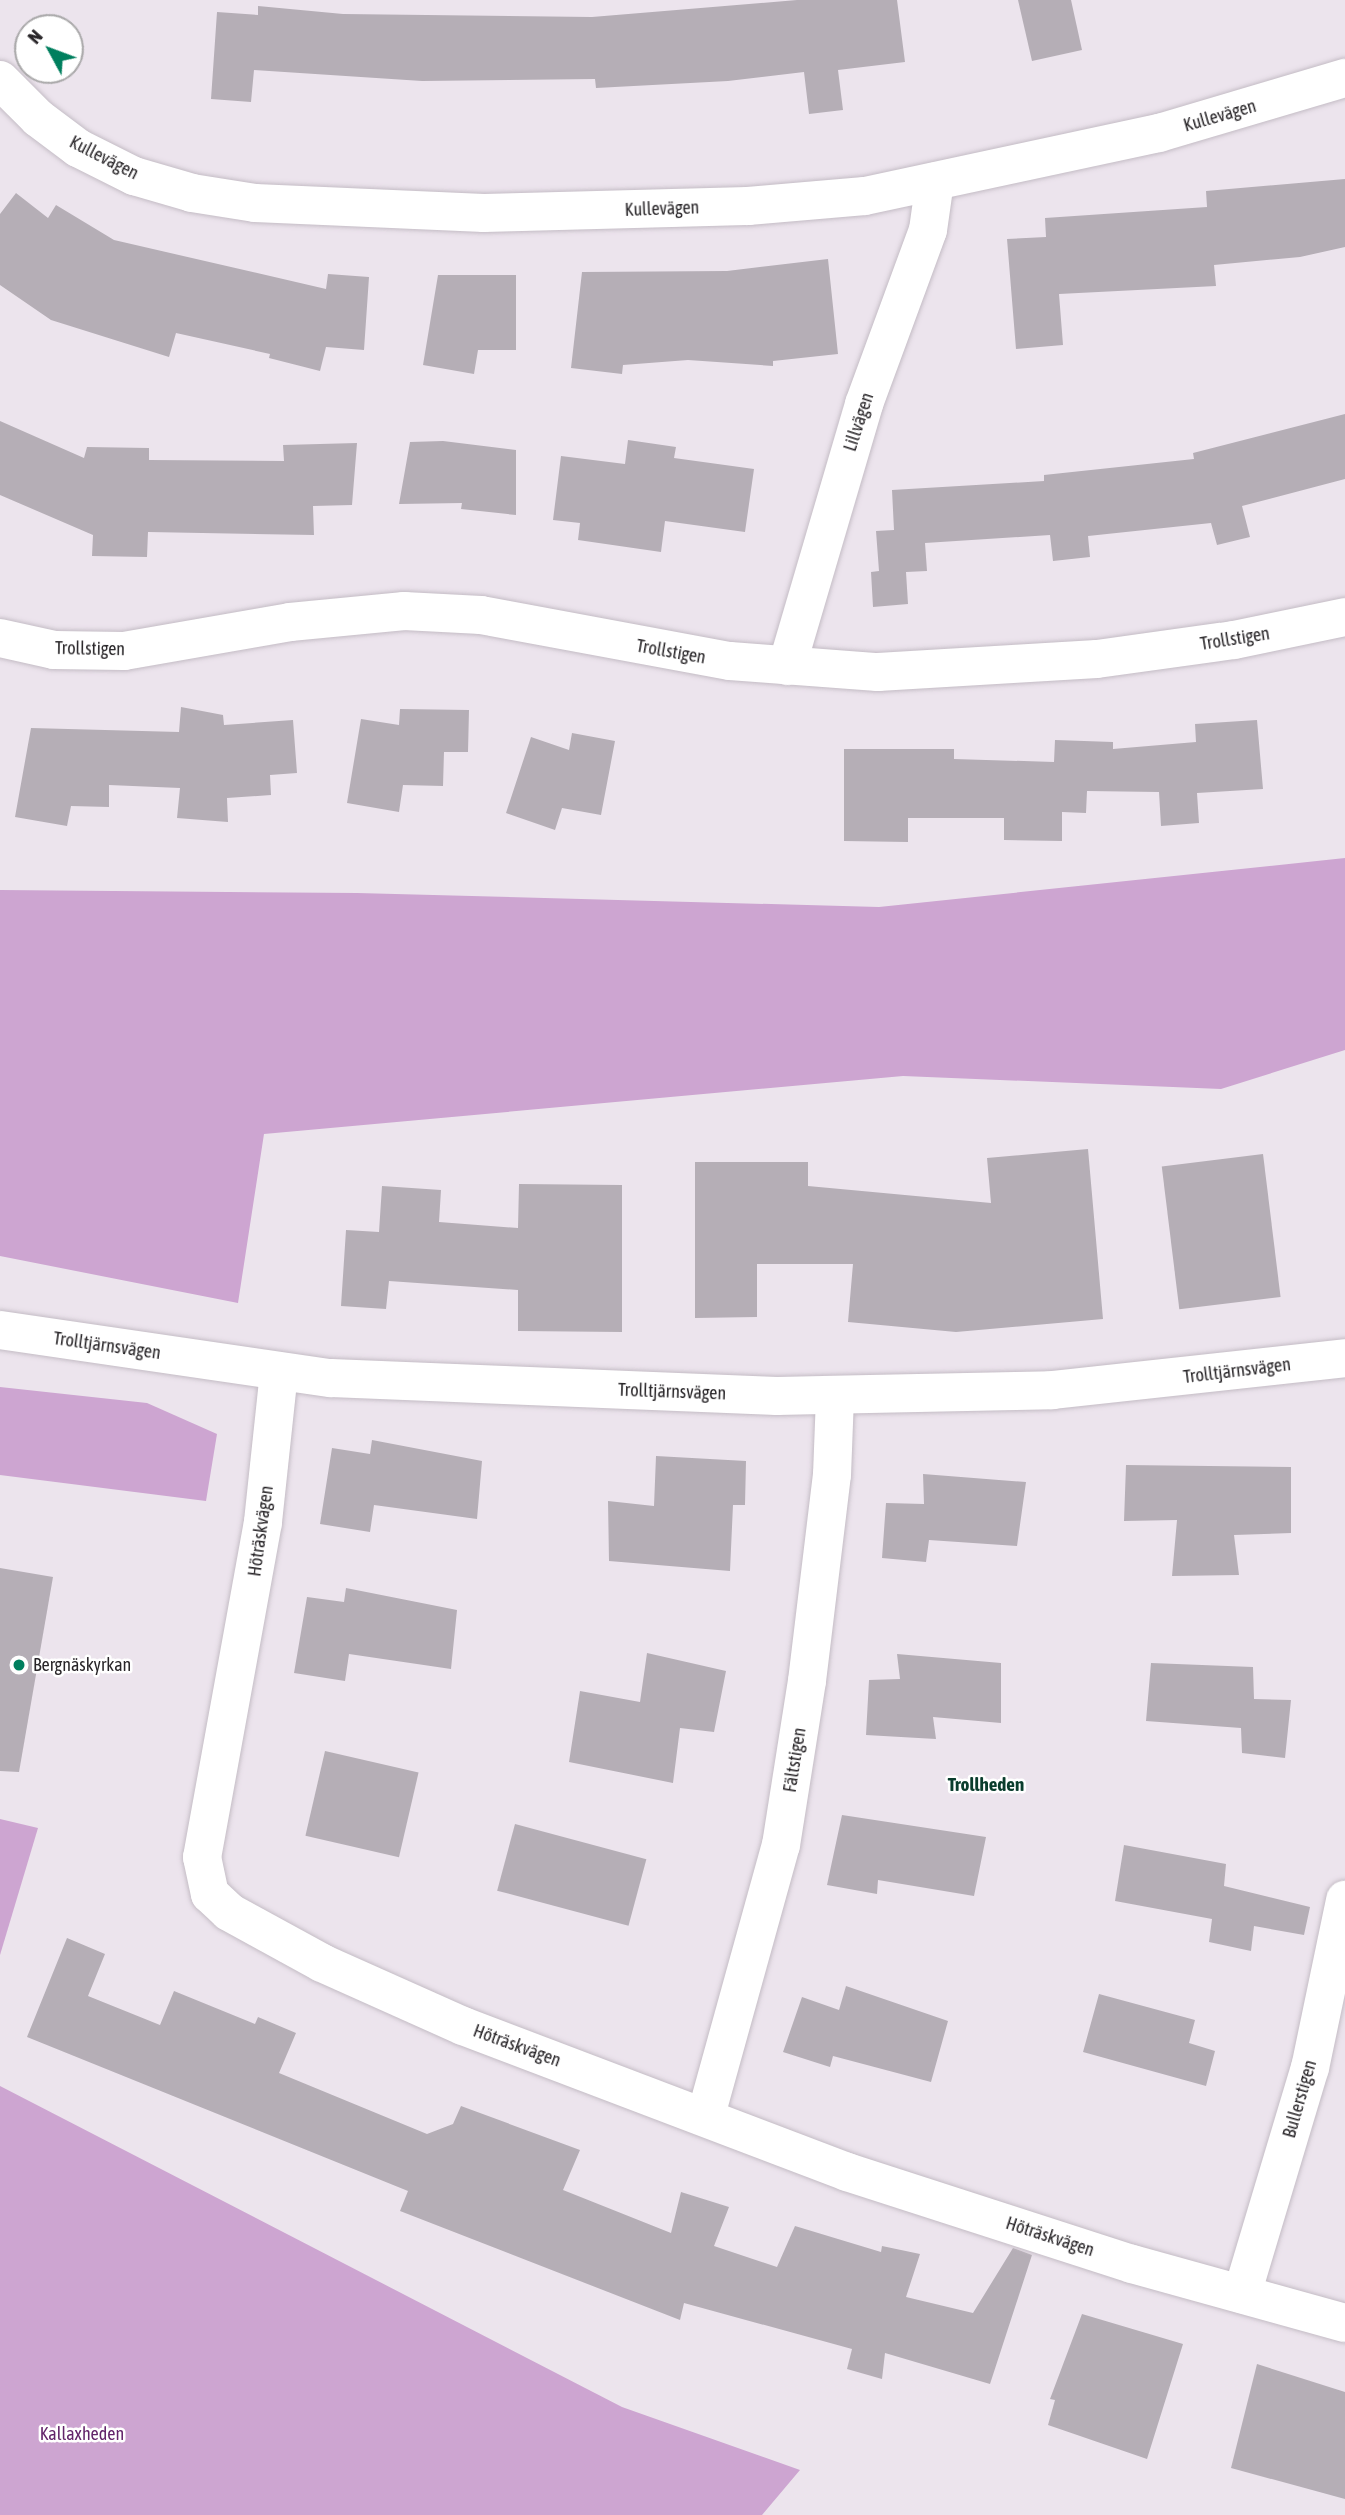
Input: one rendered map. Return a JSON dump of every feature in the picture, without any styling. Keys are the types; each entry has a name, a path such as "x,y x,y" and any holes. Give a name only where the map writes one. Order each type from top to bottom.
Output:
{"street":[{"name":"Kullevägen","path":"0,80 38,118 78,148 134,176 192,193 255,203 484,213 588,212 865,196 1159,133 1345,78"},
{"name":"Lillvägen","path":"787,666 864,404 928,230 935,181"},
{"name":"Trollstigen","path":"0,638 54,650 124,651 290,622 404,611 481,615 675,653 787,666 878,672 1052,663 1234,640 1345,617"},
{"name":"Trolltjärnsvägen","path":"0,1330 279,1372 411,1382 835,1396 1052,1391 1345,1358"},
{"name":"Höträskvägen","path":"279,1372 263,1522 202,1857 210,1894 253,1928 463,2026 706,2115 848,2172 1132,2264 1345,2323"},
{"name":"Fältstigen","path":"706,2115 781,1845 832,1475 835,1396"},
{"name":"Bullerstigen","path":"1242,2294 1310,2068 1345,1900"}],"green space":[{"path":"1345,858 1345,1050 1221,1089 903,1076 264,1134 238,1303 0,1256 0,890 357,893 879,907"},
{"path":"0,1387 147,1403 217,1434 206,1501 0,1475"},
{"path":"0,1819 38,1828 0,1955"},
{"name":"Kallaxheden","path":"0,2086 622,2407 800,2470 762,2515 0,2515"}],"building":[{"path":"797,0 897,0 905,62 838,70 843,110 809,114 804,72 728,81 596,88 595,79 422,81 254,70 251,102 211,99 217,12 258,15 258,6 343,14 592,17"},
{"path":"1018,0 1071,0 1082,50 1032,61"},
{"path":"1345,179 1345,247 1300,257 1214,265 1216,286 1059,294 1063,345 1016,349 1007,239 1046,237 1045,218 1207,207 1206,191"},
{"path":"16,193 48,218 56,205 114,240 326,289 328,274 369,277 364,350 326,347 320,371 269,358 270,354 176,333 169,357 51,320 0,285 0,214"},
{"path":"828,259 838,354 773,361 773,366 688,360 623,365 622,374 571,368 582,272 727,271"},
{"path":"438,275 516,275 516,350 478,350 474,374 423,365"},
{"path":"1345,414 1345,479 1242,506 1250,537 1217,545 1211,523 1088,536 1090,557 1053,561 1050,535 925,543 927,571 906,572 908,604 873,607 871,572 879,571 876,531 894,530 892,490 1044,481 1044,475 1194,459 1193,453"},
{"path":"0,421 84,458 87,447 149,448 149,460 284,461 283,445 357,443 352,505 313,506 314,535 148,532 147,557 92,556 93,535 0,495"},
{"path":"628,440 676,447 674,458 754,469 745,532 665,521 661,552 578,540 580,523 553,520 561,456 625,464"},
{"path":"443,441 516,450 516,515 461,509 462,503 399,504 410,442"},
{"path":"181,707 223,715 224,725 293,720 297,773 270,775 271,795 227,798 228,822 177,818 180,788 109,785 109,807 71,806 67,826 15,817 31,728 179,732"},
{"path":"400,709 469,710 468,752 444,752 443,786 403,785 399,812 347,803 361,719 399,725"},
{"path":"1257,720 1263,789 1197,793 1199,823 1161,826 1159,792 1087,791 1086,813 1062,812 1062,841 1004,840 1004,818 908,818 908,842 844,841 844,749 954,749 954,759 1054,762 1055,740 1113,742 1113,749 1196,742 1195,724"},
{"path":"572,733 615,741 601,815 562,808 555,830 506,813 531,737 569,750"},
{"path":"1088,1149 1103,1319 956,1332 848,1322 853,1264 757,1264 757,1317 695,1318 695,1162 808,1162 808,1186 991,1203 987,1158"},
{"path":"1263,1154 1281,1297 1179,1309 1162,1166"},
{"path":"519,1184 622,1185 622,1332 518,1331 518,1290 389,1281 386,1309 341,1306 346,1230 379,1232 382,1186 441,1190 439,1222 518,1228"},
{"path":"372,1440 482,1461 477,1519 374,1505 370,1532 320,1524 332,1448 370,1454"},
{"path":"656,1456 746,1461 745,1505 733,1505 730,1571 609,1561 608,1501 654,1506"},
{"path":"1126,1465 1291,1467 1291,1533 1234,1535 1239,1575 1172,1576 1177,1520 1124,1521"},
{"path":"923,1474 1026,1482 1017,1546 929,1540 926,1562 882,1558 886,1503 924,1504"},
{"name":"Bergnäskyrkan","path":"0,1568 53,1577 19,1772 0,1771"},
{"path":"346,1588 457,1610 451,1669 349,1654 345,1681 294,1673 307,1597 344,1602"},
{"path":"647,1653 726,1671 714,1732 680,1728 673,1783 569,1762 580,1691 640,1702"},
{"path":"897,1654 1001,1663 1001,1723 933,1717 936,1739 866,1735 869,1680 900,1679"},
{"path":"1151,1663 1253,1667 1254,1699 1291,1700 1285,1758 1242,1753 1241,1728 1146,1721"},
{"path":"325,1751 419,1773 399,1857 305,1836"},
{"path":"842,1815 986,1837 974,1896 878,1880 877,1894 827,1885"},
{"path":"515,1824 646,1859 629,1926 497,1891"},
{"path":"1124,1845 1226,1864 1224,1886 1310,1907 1304,1935 1254,1926 1251,1951 1209,1942 1212,1919 1115,1901"},
{"path":"67,1938 105,1954 88,1996 160,2025 174,1991 255,2024 258,2017 296,2033 279,2073 427,2134 453,2124 461,2106 580,2150 563,2190 671,2233 681,2192 729,2207 714,2246 777,2267 795,2226 881,2252 882,2246 920,2254 906,2297 973,2313 1013,2248 1032,2255 990,2384 885,2353 882,2379 847,2369 852,2349 684,2303 680,2320 400,2211 408,2191 27,2037"},
{"path":"846,1986 948,2021 931,2082 833,2056 830,2067 783,2052 802,1997 839,2010"},
{"path":"1099,1994 1195,2020 1189,2043 1215,2051 1206,2086 1083,2052"},
{"path":"1082,2314 1183,2344 1147,2459 1048,2425 1055,2400 1050,2399"},
{"path":"1257,2364 1345,2392 1345,2499 1231,2468"}],"place":[{"name":"Bergnäskyrkan","path":"19,1665"}],"district":[{"name":"Trollheden","path":"986,1785"}]}
